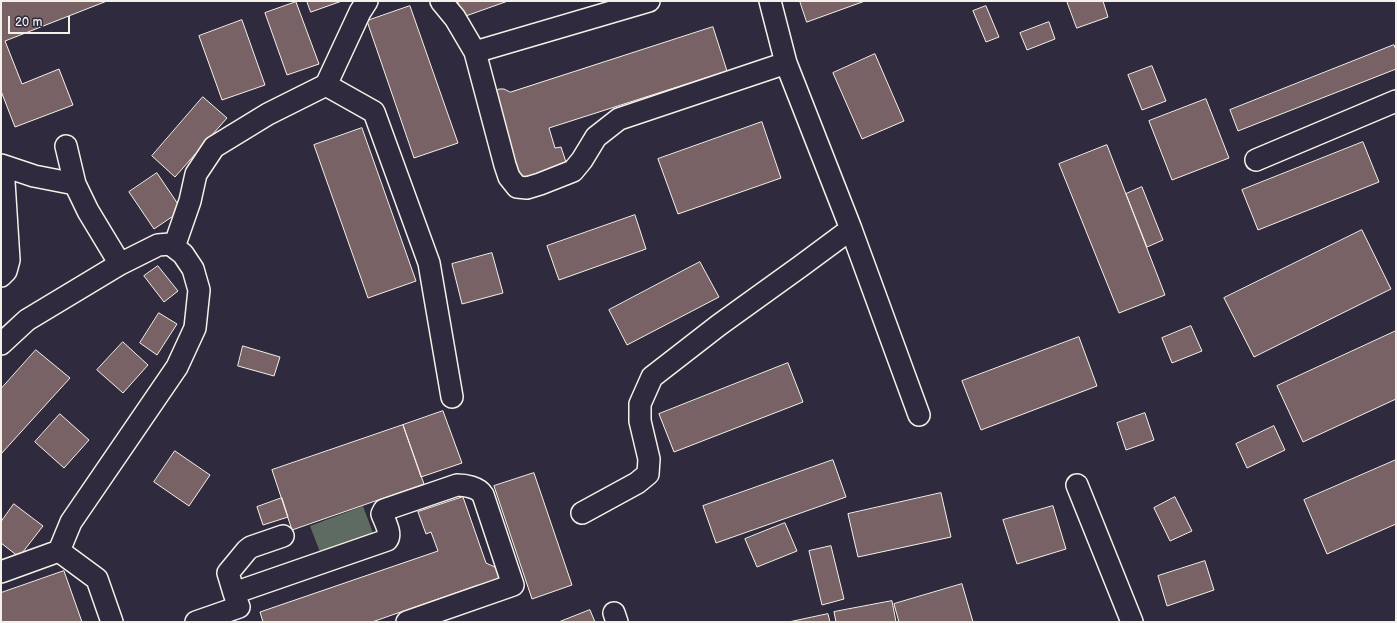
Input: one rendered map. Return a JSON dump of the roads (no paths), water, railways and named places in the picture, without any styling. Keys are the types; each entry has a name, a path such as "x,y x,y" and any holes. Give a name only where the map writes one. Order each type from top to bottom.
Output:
{"street":[{"path":"174,247 190,201 196,174 214,147 268,114 326,85 360,12 367,1"},
{"path":"441,1 455,18 475,52 509,177 517,187 527,188 573,171 582,160 596,137 619,119 786,63"},
{"path":"475,52 648,1"},
{"path":"770,1 786,63 851,229 919,415"},
{"path":"326,85 374,112 428,263 452,397"},
{"path":"1256,160 1396,101"},
{"path":"66,146 75,184 88,211 120,264"},
{"path":"1,276 6,272 9,260 2,165 34,176 75,184"},
{"path":"582,513 637,483 648,474 649,459 640,421 640,404 652,377 719,325 851,229"},
{"path":"1,344 27,320 120,264 158,245 170,244 183,254 193,269 199,290 195,328 177,368 71,522 59,551 1,572"},
{"path":"196,622 239,607 387,540 390,535 382,514 384,510 457,485 478,490 483,495 513,585 408,622"},
{"path":"1077,485 1132,622"},
{"path":"239,607 228,573 251,547 283,536"},
{"path":"59,551 97,579 112,622"}]}
